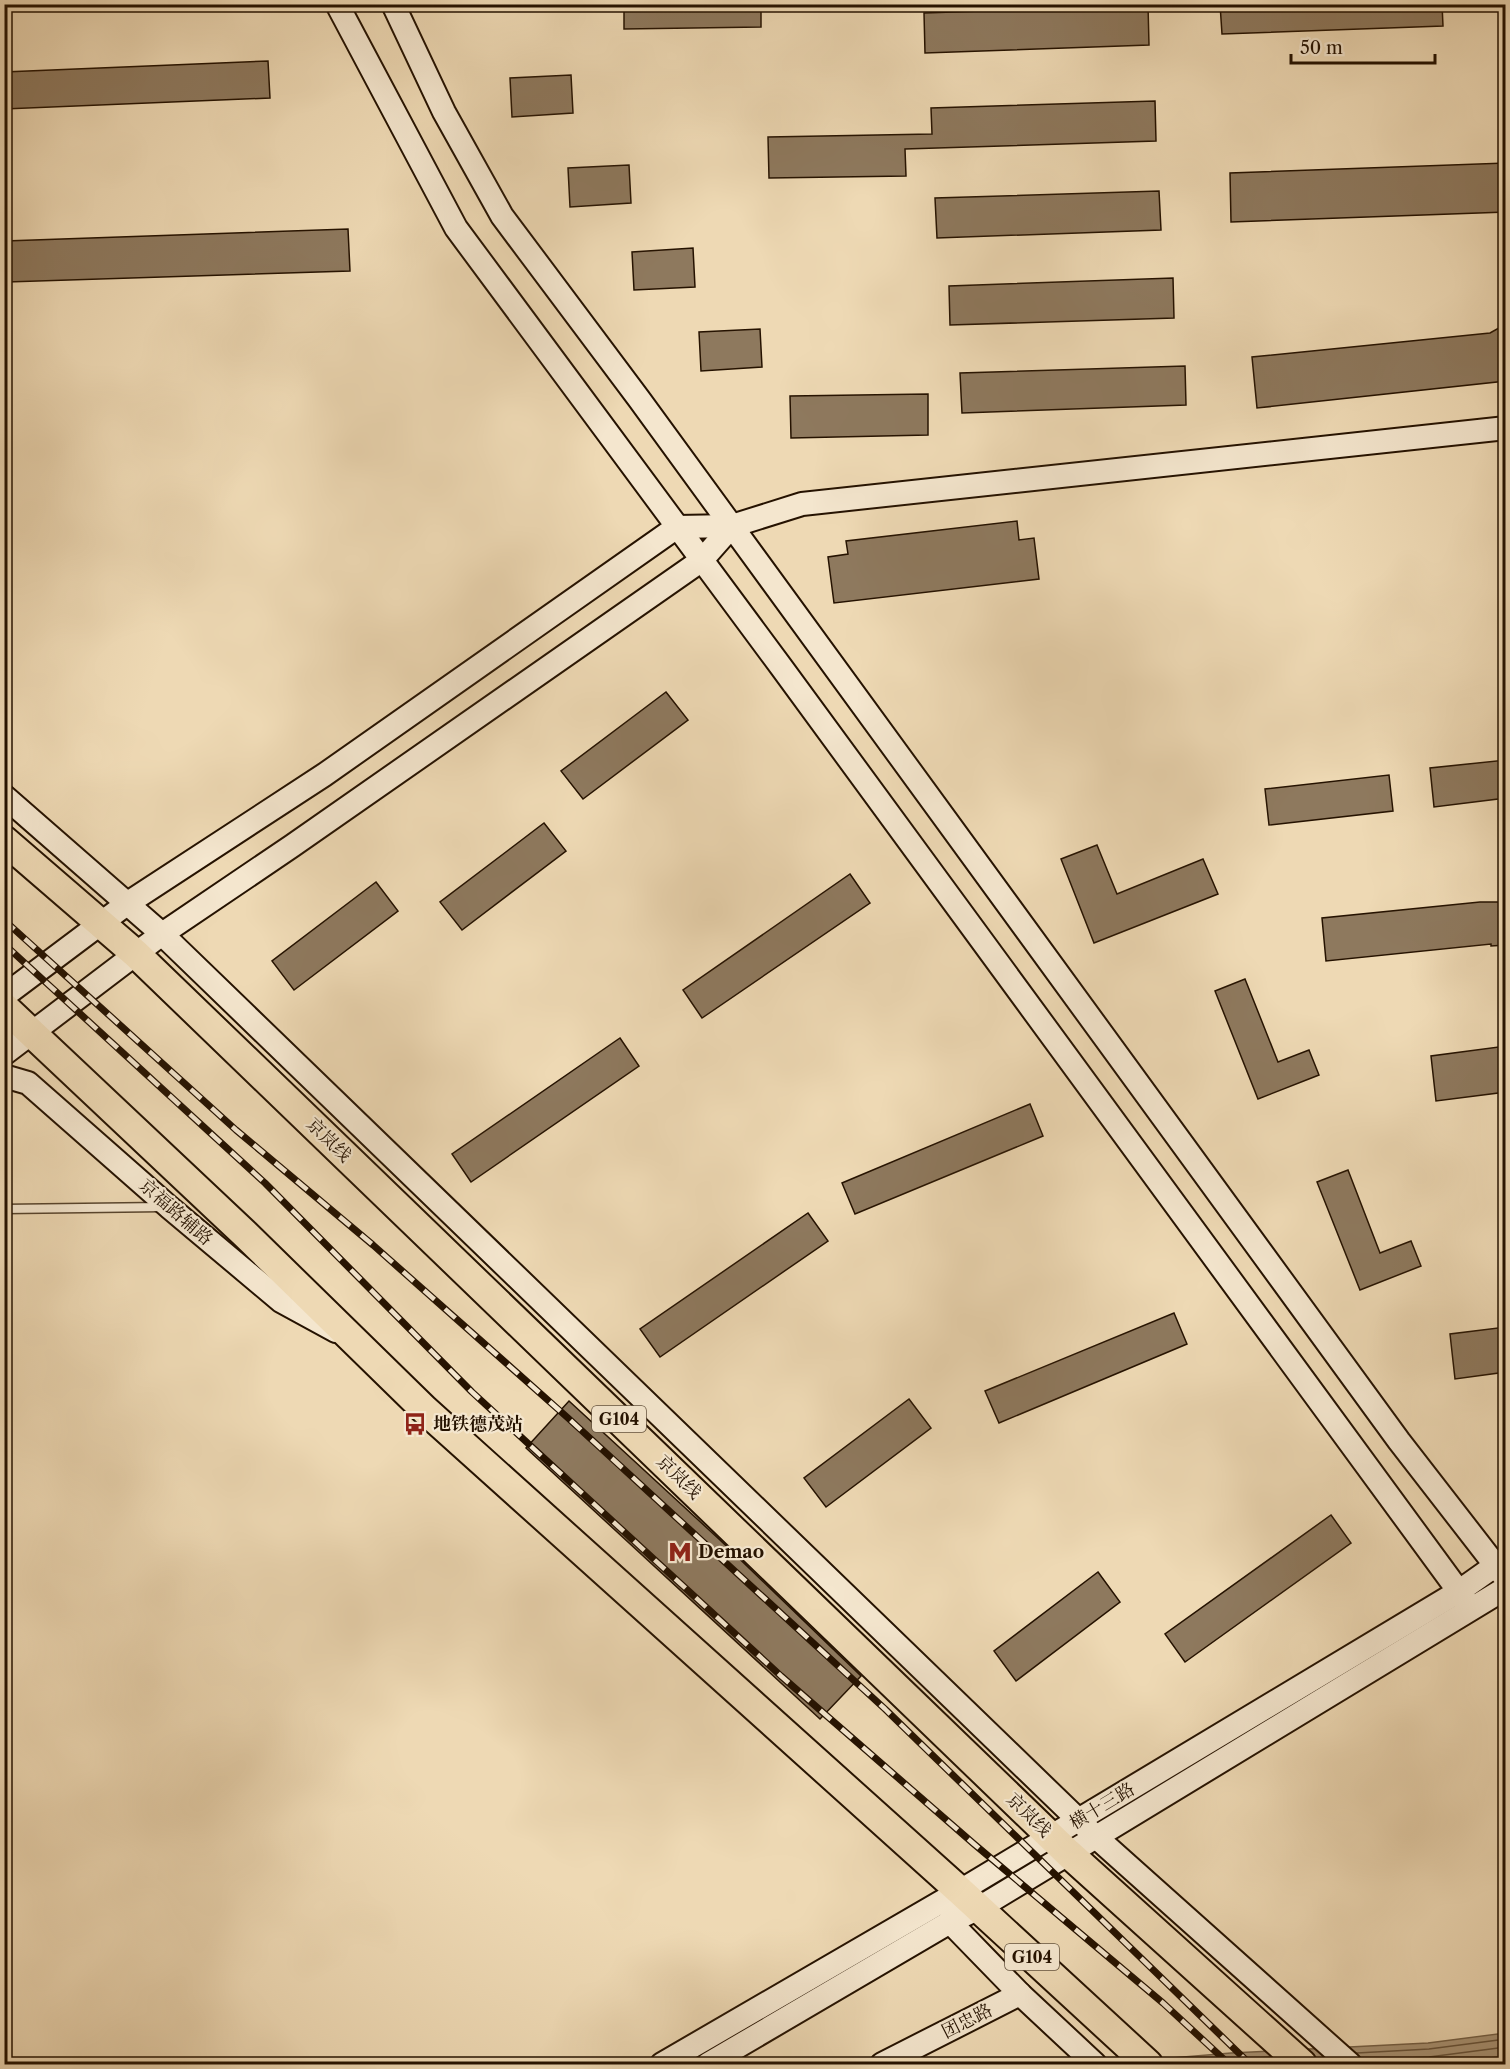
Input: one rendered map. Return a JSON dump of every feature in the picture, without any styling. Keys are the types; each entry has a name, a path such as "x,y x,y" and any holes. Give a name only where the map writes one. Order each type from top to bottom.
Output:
{"highway":[{"name":"京岚线","path":"4,840 136,954 1059,1844 1302,2064"},
{"name":"G104","path":"4,1007 434,1418 970,1899 1148,2064"}],"street":[{"path":"337,4 456,228 1465,1600"},
{"path":"393,4 444,112 502,216 732,526 1399,1441 1502,1567"},
{"path":"4,996 128,903 324,775 677,527 732,526 802,504 1506,428"},
{"path":"4,1054 162,934 702,560 732,526"},
{"path":"4,796 162,934 1096,1837 1350,2064"},
{"name":"京福路辅路","path":"4,1076 28,1083 169,1207 281,1301 354,1341"},
{"name":"横十三路","path":"1059,1844 1096,1837 1465,1600 1502,1567"},
{"name":"横十三路","path":"662,2064 970,1899 1059,1844 1078,1820 1465,1600 1506,1588"},
{"path":"708,2064 950,1922 970,1899"},
{"path":"950,1922 1020,1994 1095,2064"},
{"name":"团忠路","path":"882,2064 1020,1994"}],"lane":[{"path":"4,1209 169,1207"}],"water":[{"path":"1505,2033 1505,2064 1100,2064 1231,2053 1428,2043"}],"building":[{"path":"624,4 761,4 761,27 624,29"},
{"path":"1220,4 1442,4 1443,26 1222,34"},
{"path":"1148,5 1149,45 925,53 924,13"},
{"path":"268,61 270,98 4,109 4,72"},
{"path":"571,75 573,113 512,117 510,78"},
{"path":"1155,101 1156,141 905,149 906,176 769,178 768,137 932,134 931,108"},
{"path":"1506,163 1506,212 1231,222 1230,173"},
{"path":"629,165 631,203 570,207 568,168"},
{"path":"1159,191 1161,230 937,238 935,198"},
{"path":"348,229 350,271 7,282 5,241"},
{"path":"693,248 695,287 634,290 632,252"},
{"path":"1173,278 1174,318 950,325 949,286"},
{"path":"1506,324 1506,381 1257,408 1252,357 1490,333"},
{"path":"760,329 762,367 701,371 699,332"},
{"path":"1185,366 1186,405 962,413 960,373"},
{"path":"928,394 928,435 791,438 790,396"},
{"path":"1017,521 1019,540 1034,538 1039,579 834,603 828,557 848,554 846,541"},
{"path":"666,692 688,720 583,799 561,771"},
{"path":"1506,760 1506,798 1434,807 1430,768"},
{"path":"1389,775 1393,811 1269,825 1265,789"},
{"path":"544,823 566,851 462,930 440,902"},
{"path":"1097,845 1117,894 1203,859 1218,894 1094,943 1061,859"},
{"path":"850,874 870,903 702,1018 683,990"},
{"path":"376,882 398,911 294,990 272,961"},
{"path":"1480,902 1506,902 1506,945 1491,946 1491,944 1326,961 1322,918"},
{"path":"1245,979 1278,1062 1309,1050 1319,1075 1258,1099 1215,991"},
{"path":"620,1038 639,1066 471,1182 452,1154"},
{"path":"1506,1046 1506,1092 1436,1101 1431,1056"},
{"path":"1030,1104 1043,1136 855,1214 842,1183"},
{"path":"1348,1170 1380,1253 1411,1241 1421,1266 1360,1290 1317,1182"},
{"path":"808,1213 828,1241 660,1357 640,1329"},
{"path":"1174,1313 1187,1344 999,1423 985,1391"},
{"path":"1506,1327 1506,1372 1455,1379 1450,1334"},
{"path":"909,1399 931,1428 826,1507 804,1478"},
{"name":"Demao","path":"569,1401 720,1540 861,1676 820,1719 526,1448"},
{"path":"1331,1515 1351,1543 1185,1662 1165,1634"},
{"path":"1098,1572 1120,1602 1016,1681 994,1651"}],"railway":[{"path":"4,920 236,1130 373,1245 568,1418 885,1709 1250,2064"},
{"path":"4,944 265,1183 472,1392 781,1676 974,1844 1163,2003 1229,2064"}],"place":[{"name":"地铁德茂站","path":"415,1424"},
{"name":"Demao","path":"680,1552"}]}
